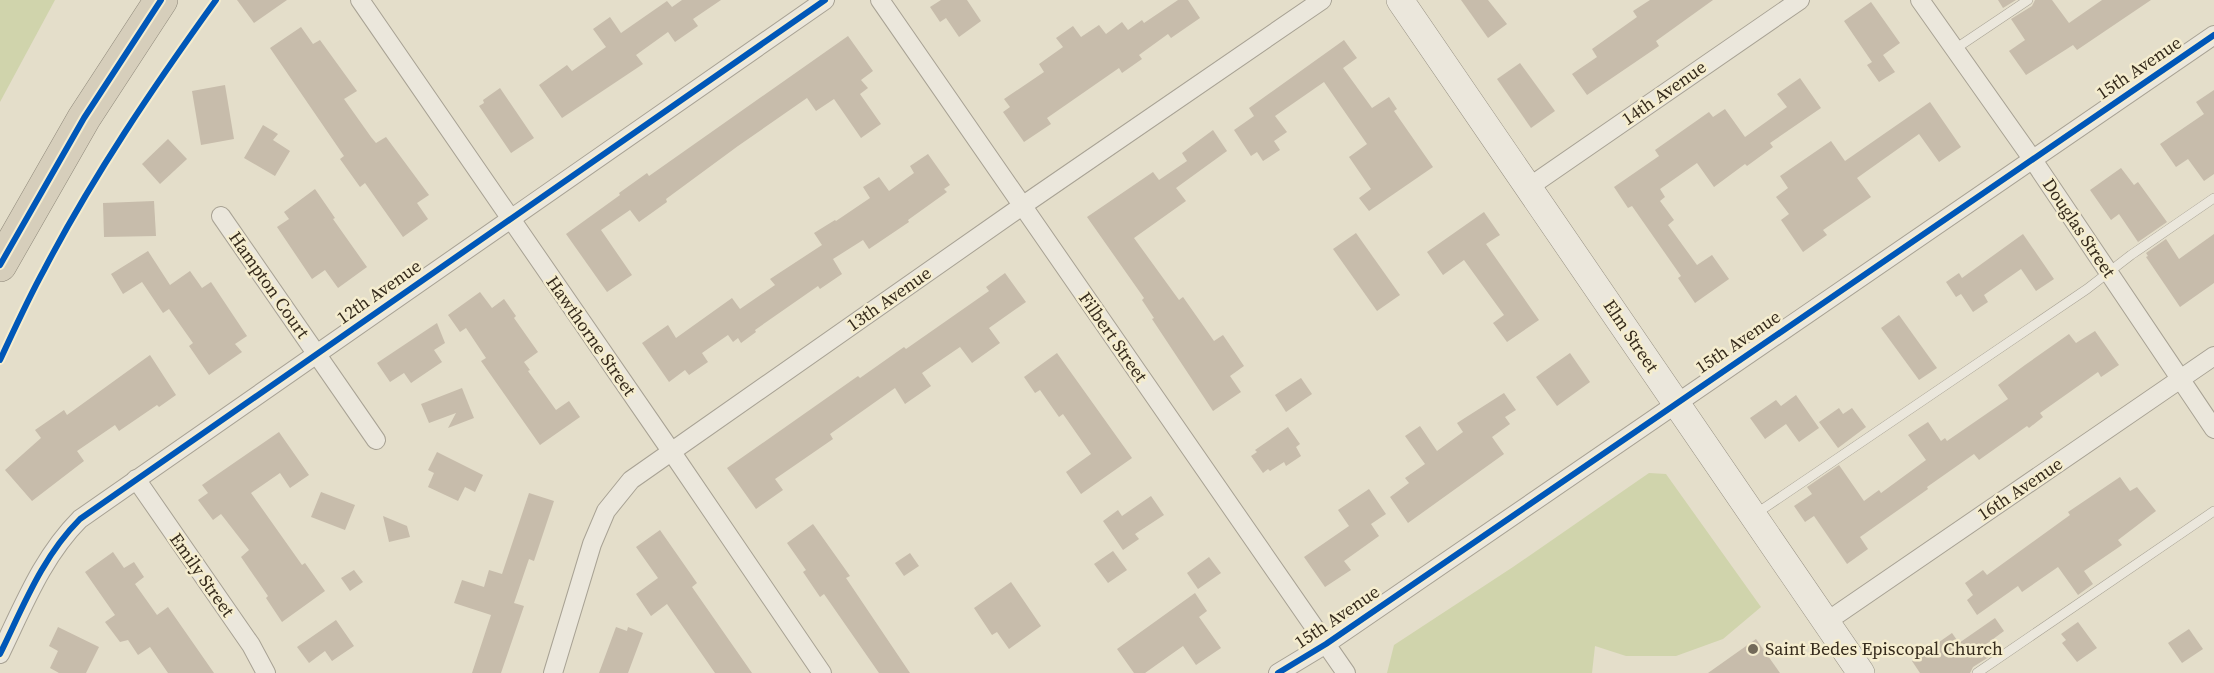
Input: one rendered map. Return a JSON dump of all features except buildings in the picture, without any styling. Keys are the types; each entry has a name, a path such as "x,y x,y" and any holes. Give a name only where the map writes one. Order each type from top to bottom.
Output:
{"highway":[{"path":"0,265 84,118 161,0"}],"street":[{"name":"Hawthorne Street","path":"360,0 822,673"},
{"name":"12th Avenue","path":"0,654 45,562 63,536 80,519 825,0"},
{"name":"Filbert Street","path":"880,0 1346,673"},
{"name":"13th Avenue","path":"553,673 592,544 606,511 631,480 1022,206 1322,0"},
{"name":"Elm Street","path":"1400,0 1861,673"},
{"name":"14th Avenue","path":"1529,187 1800,0"},
{"name":"Douglas Street","path":"1920,0 2033,160 2214,429"},
{"name":"15th Avenue","path":"1278,673 1326,644 2214,35"},
{"name":"Hampton Court","path":"221,216 376,440"},
{"name":"16th Avenue","path":"1826,622 2214,356"},
{"name":"Emily Street","path":"136,479 250,645 266,673"}],"lane":[{"path":"1955,49 2028,0"},
{"path":"1753,516 2214,198"},
{"path":"1977,673 2214,511"}],"green space":[{"path":"0,0 55,0 0,102"},
{"path":"1649,473 1666,474 1761,607 1723,639 1676,656 1626,656 1595,646 1592,673 1387,673 1394,645 1513,567"}],"cycle path":[{"path":"0,265 84,118 161,0"},
{"path":"0,360 38,281 83,200 147,98 216,0"},
{"path":"0,654 44,566 80,519 825,0"},
{"path":"1278,673 1326,644 2214,35"}],"place":[{"name":"Saint Bedes Episcopal Church","path":"1753,649"}]}
